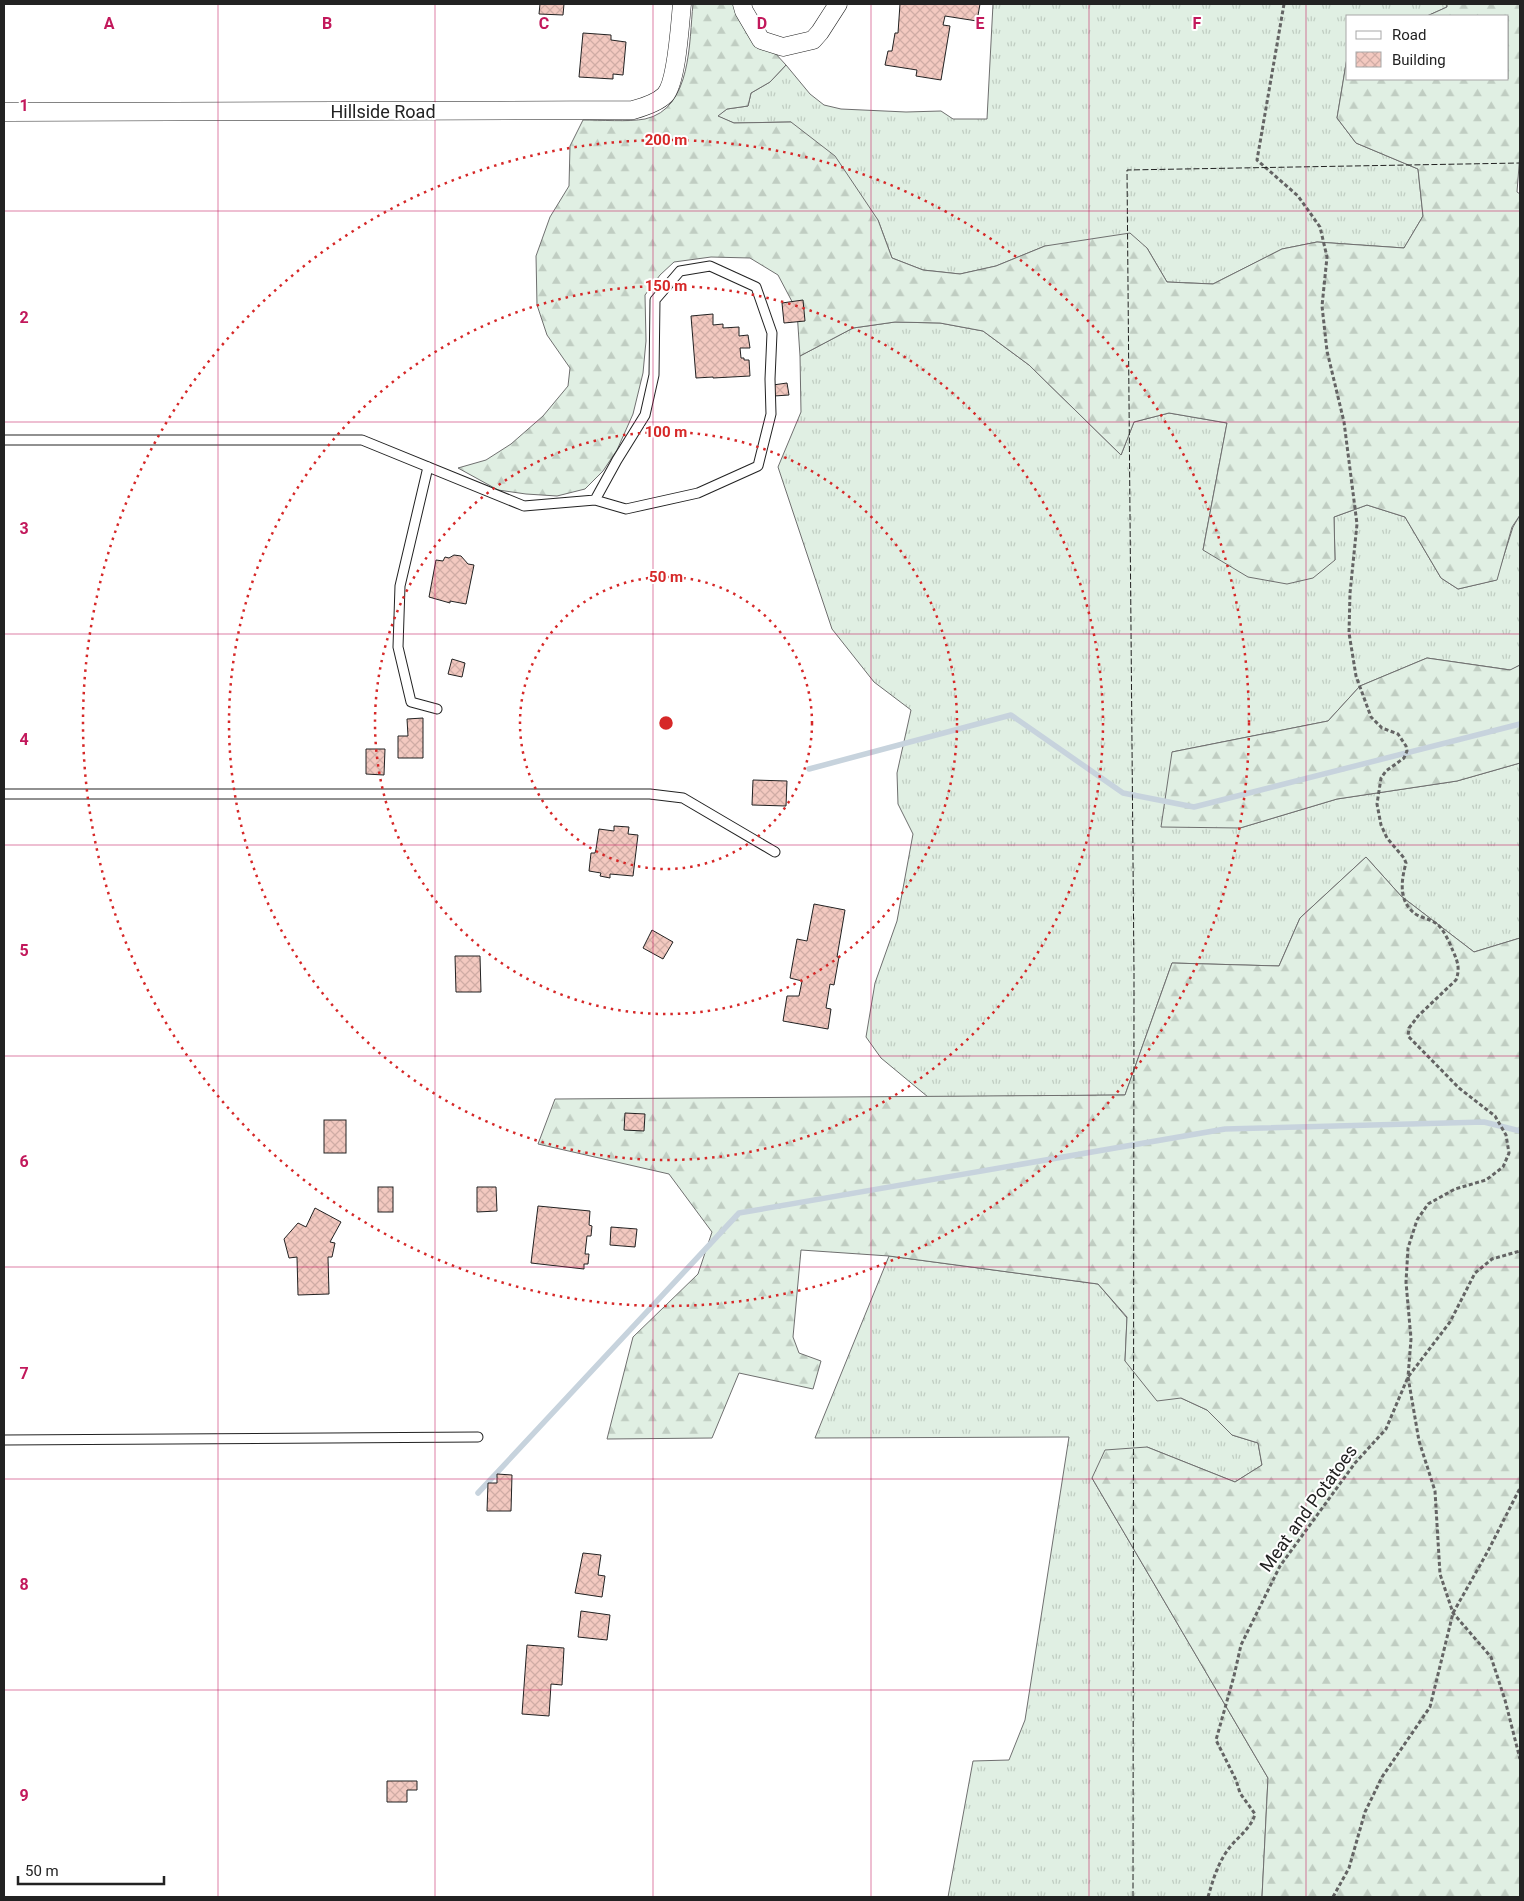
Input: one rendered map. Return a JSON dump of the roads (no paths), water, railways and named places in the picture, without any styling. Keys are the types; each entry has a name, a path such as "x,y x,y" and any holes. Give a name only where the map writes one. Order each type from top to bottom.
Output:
{"street":[{"name":"Hillside Road","path":"4,112 634,110 647,106 666,94 674,72 682,4"},
{"path":"742,4 761,40 783,47 813,40 838,4"}],"lane":[{"path":"4,440 362,440 524,506 595,500 626,509 698,493 758,466 771,414 772,333 756,287 710,266 680,271 654,300 654,375 645,415 595,500"},
{"path":"428,467 400,586 398,647 411,702 437,709"},
{"path":"4,794 650,794 683,798 775,852"},
{"path":"4,1440 478,1438"}],"waterway":[{"path":"809,769 1011,715 1123,793 1194,807 1520,724"},
{"path":"478,1493 739,1213 1225,1129 1484,1122 1520,1131"}]}
